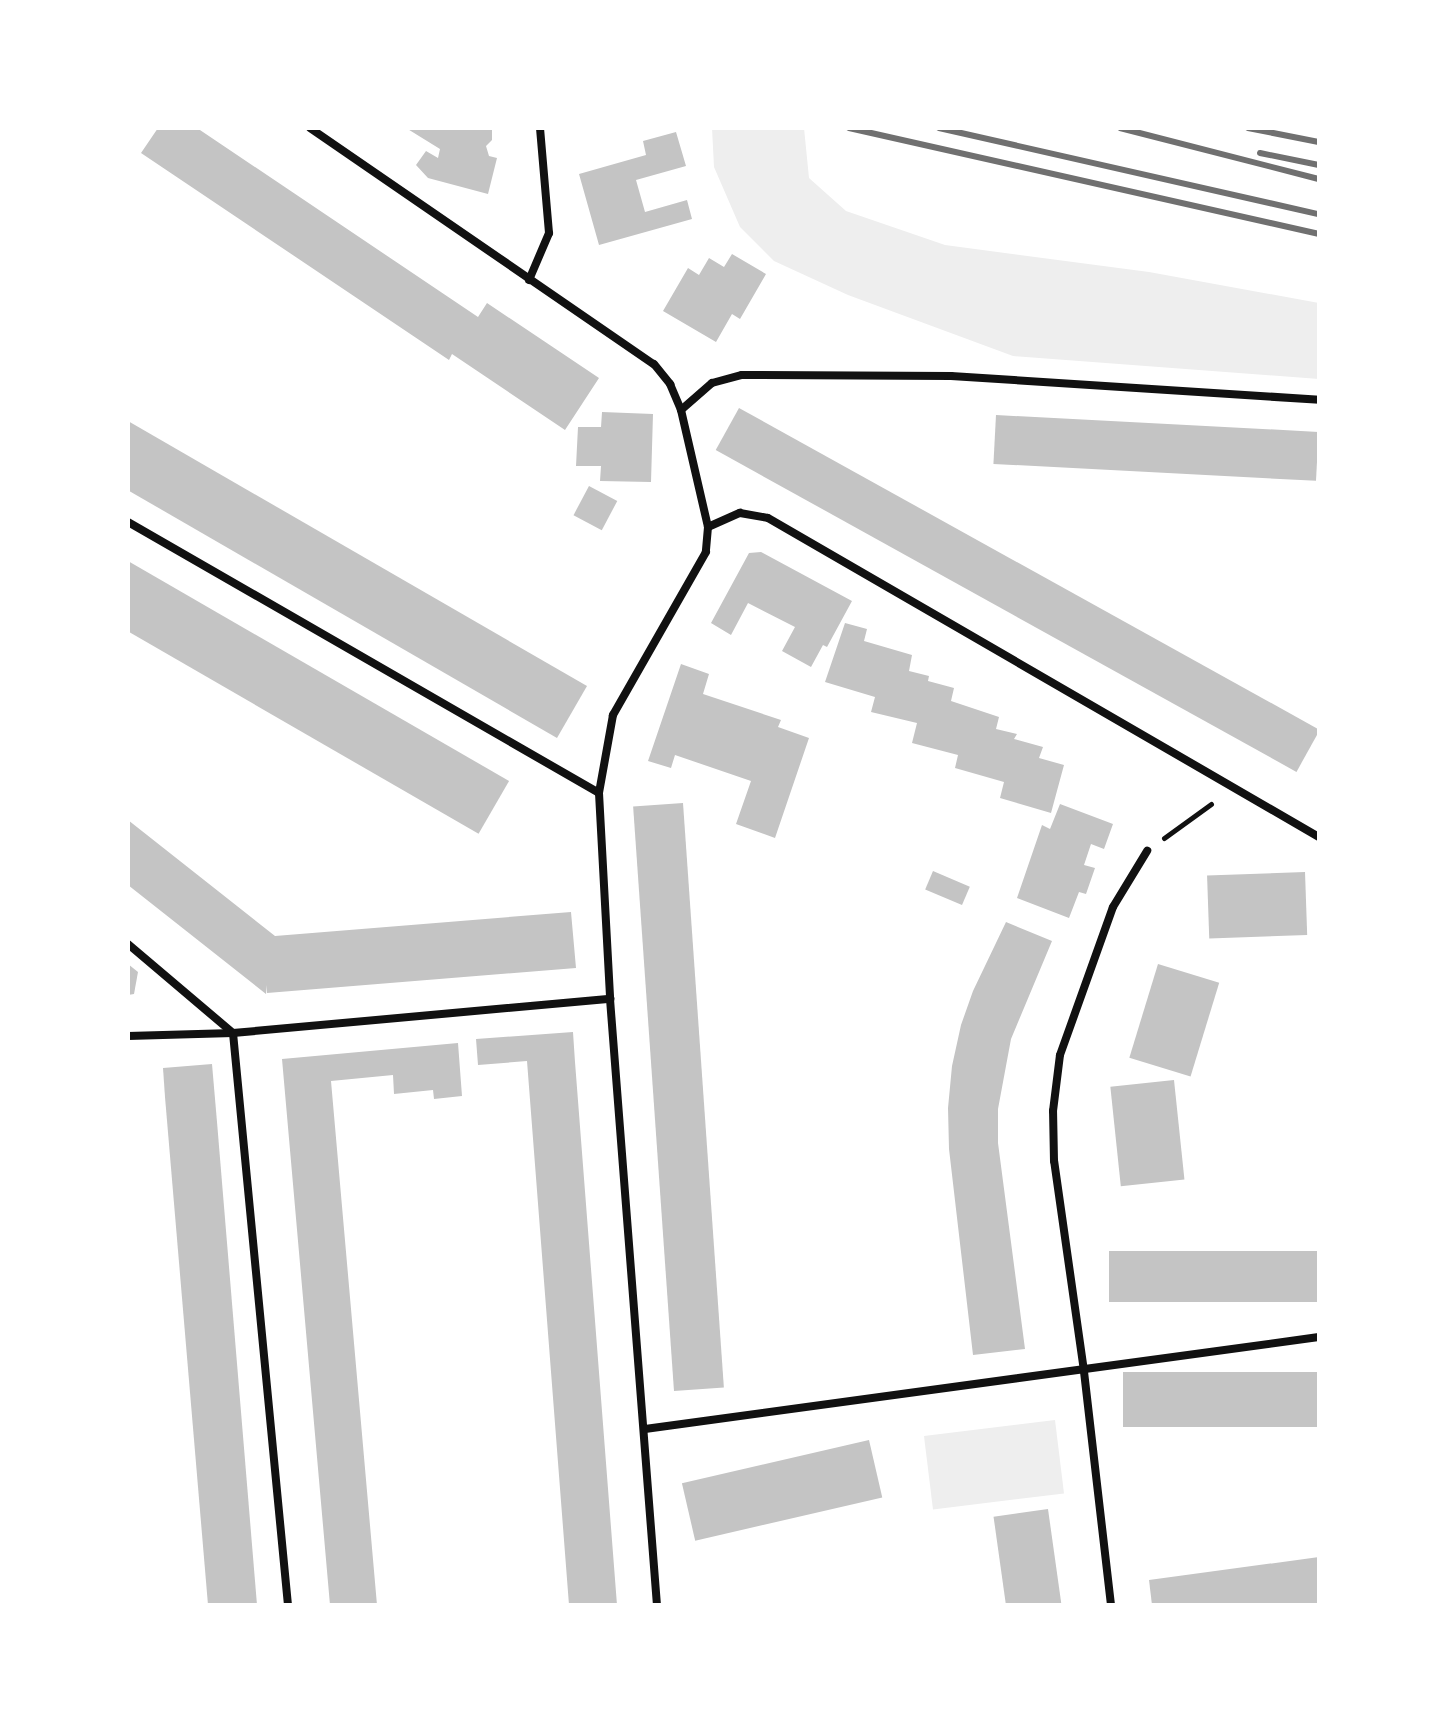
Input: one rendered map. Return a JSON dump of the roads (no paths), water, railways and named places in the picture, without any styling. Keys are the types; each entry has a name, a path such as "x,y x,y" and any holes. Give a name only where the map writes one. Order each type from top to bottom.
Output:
{"street":[{"path":"310,128 654,364 670,384 681,410 708,527 706,552 613,715 599,793 610,999 657,1605"},
{"path":"529,280 549,233 540,128"},
{"path":"681,410 712,383 742,375 951,376 1319,400"},
{"path":"708,527 740,513 768,518 1231,789 1319,837"},
{"path":"128,522 599,793"},
{"path":"1111,1605 1084,1371 1054,1161 1055,1097 1060,1055 1113,907 1147,851"},
{"path":"128,944 233,1033 288,1605"},
{"path":"128,1036 233,1033 610,999"},
{"path":"645,1429 1319,1337"}],"railway":[{"path":"849,128 1319,234"},
{"path":"939,128 1319,214"},
{"path":"1120,128 1319,179"},
{"path":"1248,128 1319,142"},
{"path":"1260,153 1319,165"}]}
